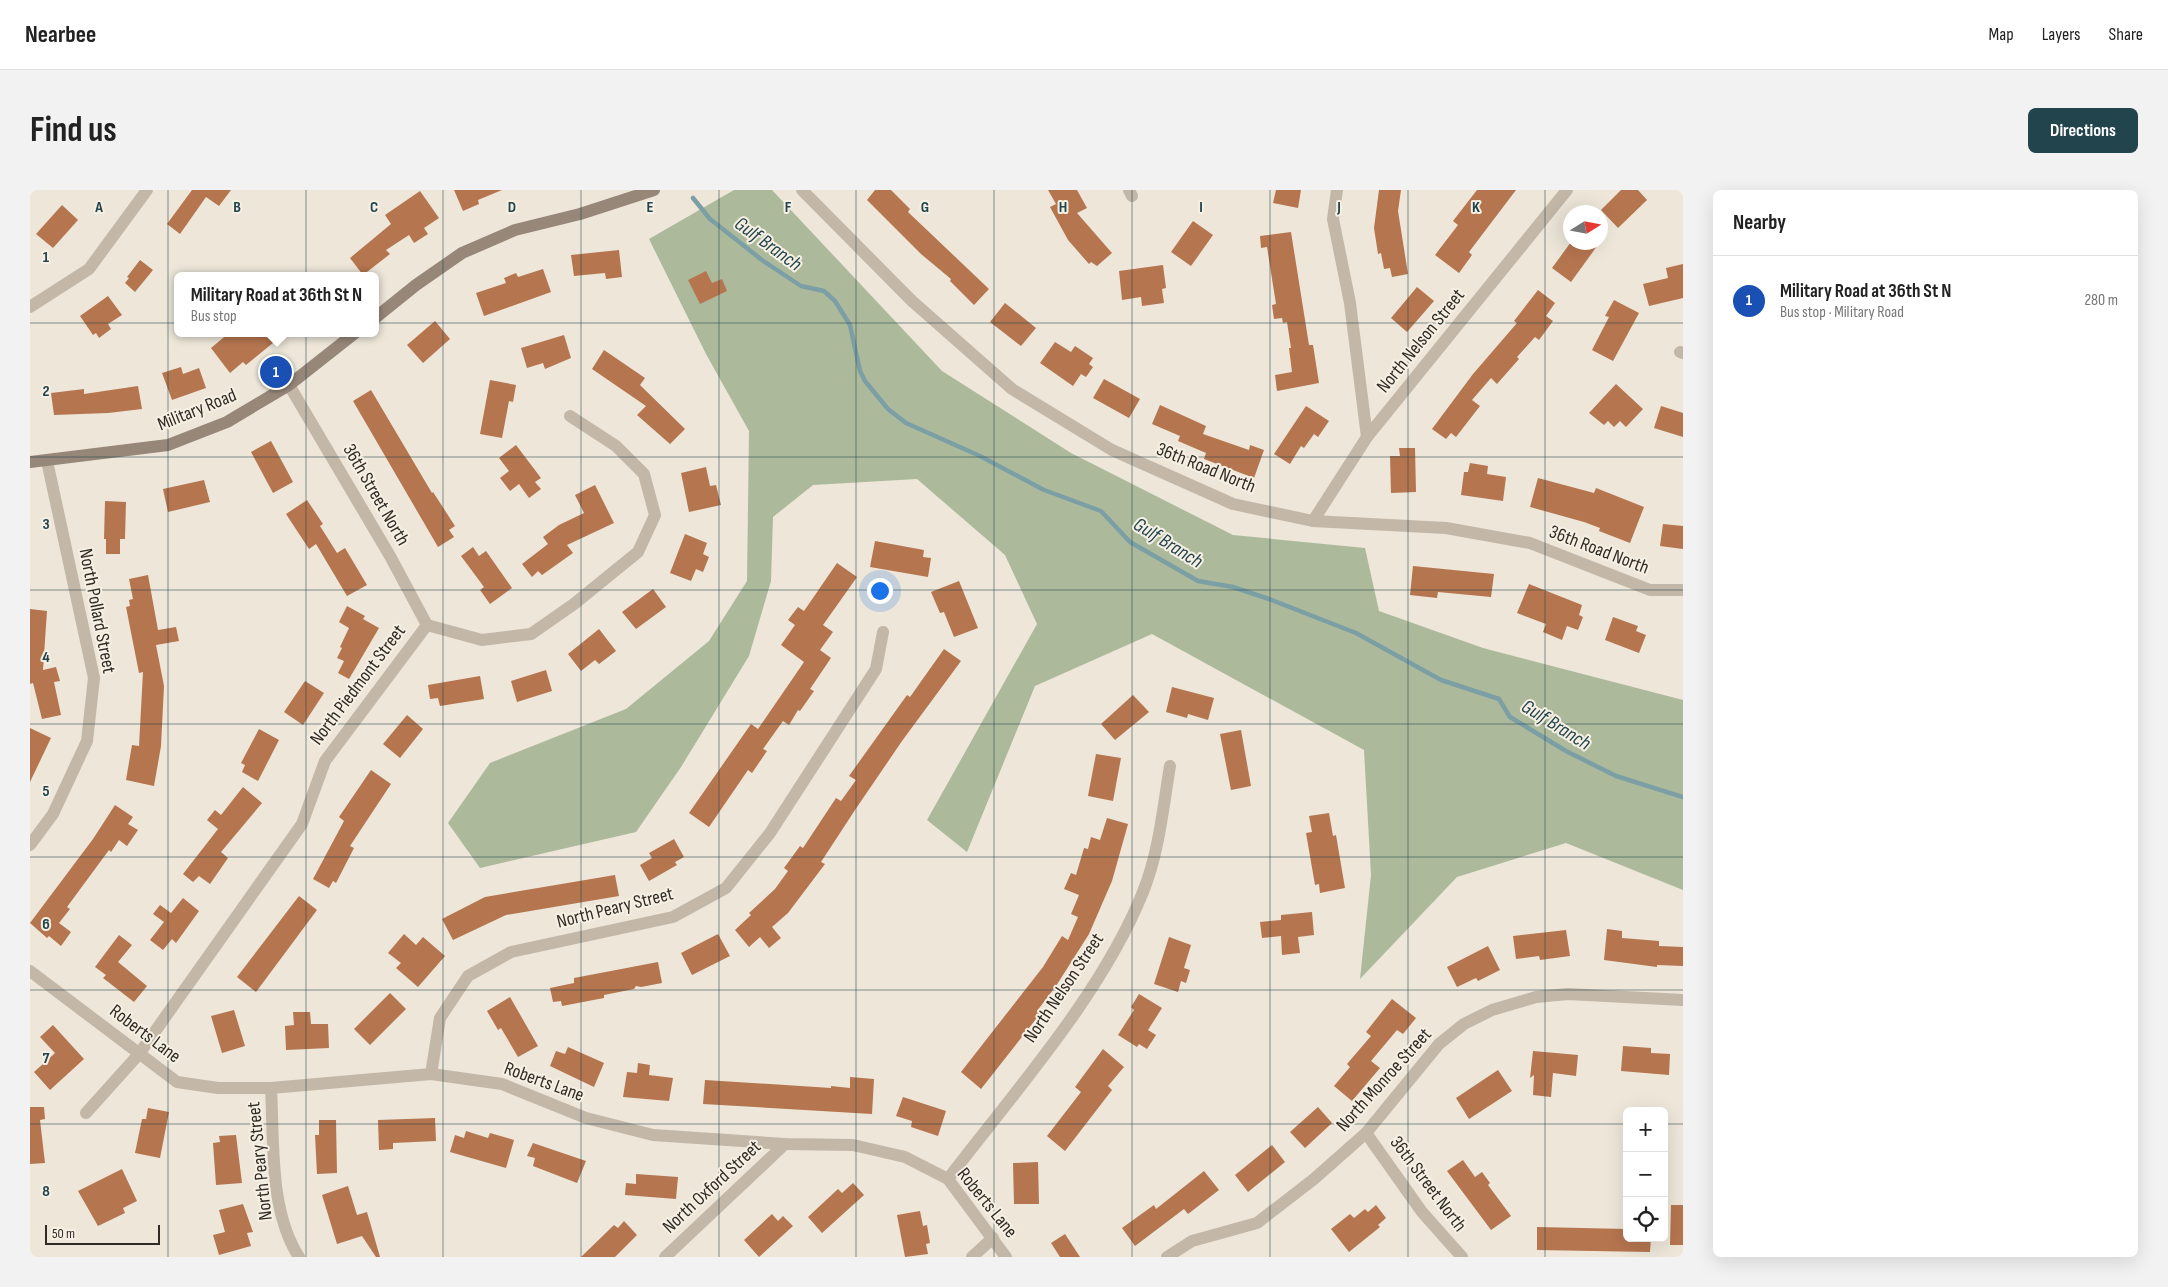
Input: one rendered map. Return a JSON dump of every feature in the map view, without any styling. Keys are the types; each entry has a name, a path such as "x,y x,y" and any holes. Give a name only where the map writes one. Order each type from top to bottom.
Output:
{"main road":[{"path":"379,315 416,285 462,254 515,230 580,214 654,190"},
{"name":"Military Road","path":"30,462 168,445 227,422 289,385 350,337"}],"street":[{"path":"30,307 89,269 147,190"},
{"name":"36th Road North","path":"802,190 912,302 1012,389 1112,450 1233,504 1313,521 1446,528 1530,543 1650,590 1683,590"},
{"path":"1336,190 1333,219 1350,303 1367,437"},
{"name":"North Nelson Street","path":"1313,521 1367,437 1567,190"},
{"name":"36th Street North","path":"289,385 390,556 427,625"},
{"name":"North Piedmont Street","path":"86,1113 139,1054 302,824 325,761 427,625 482,640 531,634 574,604 638,552 655,515 644,474 616,446 570,416"},
{"name":"North Pollard Street","path":"30,845 53,814 87,740 94,678 46,461"},
{"name":"North Peary Street","path":"431,1074 440,1018 468,976 512,952 673,917 726,888 770,833 876,668 884,632"},
{"name":"North Nelson Street","path":"948,1179 1062,1030 1108,964 1143,891 1160,831 1170,766"},
{"name":"Roberts Lane","path":"30,971 177,1082 218,1088 271,1088 431,1074 502,1084 586,1118 653,1135 785,1144 854,1145 904,1157 948,1179 1006,1257"},
{"name":"North Monroe Street","path":"1168,1257 1192,1241 1257,1222 1314,1179 1366,1133 1440,1044 1464,1024 1492,1010 1536,997 1568,994 1683,1000"},
{"name":"North Peary Street","path":"271,1088 279,1208 289,1242 299,1257"},
{"name":"36th Street North","path":"1366,1133 1422,1212 1462,1257"},
{"name":"North Oxford Street","path":"665,1257 785,1144"},
{"path":"972,1257 993,1238"}],"green space":[{"path":"734,190 772,190 942,371 1071,453 1233,535 1365,548 1379,611 1483,648 1683,700 1683,890 1566,843 1457,877 1360,979 1371,875 1364,750 1152,634 1035,686 967,852 927,820 1037,624 1005,555 917,479 813,485 773,517 771,581 749,656 681,767 636,832 480,868 448,823 490,763 626,709 709,641 747,581 749,431 706,354 649,239"}],"building":[{"path":"192,190 231,190 219,206 206,197 180,234 167,224"},
{"path":"454,190 502,190 478,200 479,204 463,211"},
{"path":"875,190 891,190 910,209 908,212 989,289 974,305 950,281 951,279 921,254 867,200"},
{"path":"1048,190 1077,190 1087,208 1077,213 1112,253 1097,266 1091,262 1089,264 1068,240 1050,207 1056,204"},
{"path":"1276,190 1301,190 1298,208 1273,203"},
{"path":"1379,190 1401,190 1398,211 1408,274 1392,277 1390,268 1384,269 1381,253 1378,254 1374,228"},
{"path":"1477,190 1516,190 1469,252 1472,255 1459,273 1435,255 1458,225 1453,221"},
{"path":"1621,190 1638,190 1647,200 1618,228 1608,217 1608,205 1606,205"},
{"path":"420,191 439,218 424,228 428,234 414,243 409,235 386,250 390,254 367,272 361,272 350,258 391,224 385,215"},
{"path":"62,205 78,220 53,248 36,234"},
{"path":"1193,221 1213,235 1191,266 1171,252"},
{"path":"1291,232 1309,345 1313,345 1319,383 1277,391 1275,375 1292,372 1289,348 1291,348 1287,322 1283,323 1282,318 1274,319 1272,305 1276,304 1267,247 1261,248 1260,236"},
{"path":"619,250 622,277 606,279 605,273 574,276 571,255"},
{"path":"1565,250 1594,250 1571,282 1552,268"},
{"path":"140,260 153,270 135,292 125,283 129,278 127,277"},
{"path":"1683,264 1683,298 1649,306 1643,284 1668,278 1666,268"},
{"path":"1163,265 1166,288 1162,289 1164,303 1142,306 1141,297 1122,300 1119,271"},
{"path":"543,269 551,292 484,316 476,293 506,283 504,278 516,273 518,277"},
{"path":"706,271 712,283 722,279 727,291 700,304 688,280"},
{"path":"1417,287 1434,301 1407,332 1391,318"},
{"path":"1538,290 1555,303 1546,316 1553,321 1539,340 1535,337 1517,357 1519,359 1497,384 1491,378 1472,400 1480,406 1456,437 1451,433 1446,439 1432,429 1473,374 1517,323 1514,321"},
{"path":"108,296 122,315 108,324 111,329 99,338 96,333 93,335 80,316"},
{"path":"1614,300 1639,313 1613,361 1592,350 1609,317 1605,316"},
{"path":"1005,303 1036,328 1021,346 990,322"},
{"path":"435,321 450,339 423,363 407,345"},
{"path":"564,335 571,358 545,369 543,363 527,368 521,348"},
{"path":"224,337 280,337 246,365 243,362 230,373 211,348"},
{"path":"1055,342 1071,352 1075,346 1093,358 1089,364 1093,367 1086,377 1081,374 1073,386 1040,363"},
{"path":"604,350 645,378 640,385 685,429 670,444 637,415 646,406 592,369"},
{"path":"181,367 183,374 199,368 206,388 172,400 162,373"},
{"path":"1104,379 1140,399 1129,418 1093,398"},
{"path":"490,380 516,385 513,402 509,401 502,438 480,434"},
{"path":"1616,384 1643,409 1626,427 1620,421 1614,427 1608,421 1604,425 1589,413"},
{"path":"138,386 142,409 108,413 54,415 51,393 84,389 84,394"},
{"path":"371,390 432,493 455,526 449,530 454,537 438,547 353,401"},
{"path":"1160,405 1206,426 1203,434 1249,450 1250,445 1264,450 1254,478 1204,459 1206,453 1178,441 1180,436 1152,424"},
{"path":"1306,406 1329,421 1318,437 1314,434 1304,448 1301,446 1290,464 1274,454"},
{"path":"1661,406 1683,413 1683,437 1654,428"},
{"path":"271,441 293,482 273,493 251,452"},
{"path":"516,445 541,478 535,482 541,489 529,498 519,484 510,491 500,478 509,471 499,458"},
{"path":"1399,448 1415,448 1416,492 1391,493 1390,456 1400,456"},
{"path":"1470,463 1488,466 1487,474 1506,477 1503,501 1461,495 1464,472 1468,472"},
{"path":"706,467 710,486 716,485 721,505 689,512 681,473"},
{"path":"1538,478 1594,493 1596,488 1644,507 1630,543 1599,531 1600,528 1584,522 1530,507"},
{"path":"204,480 210,502 168,512 163,489"},
{"path":"595,485 614,523 567,545 573,553 542,575 538,571 532,577 522,564 548,544 543,537 559,525 584,513 575,495"},
{"path":"307,500 323,524 320,526 337,553 345,548 367,585 347,596 316,544 309,549 286,514"},
{"path":"105,501 126,502 125,539 120,539 120,554 106,554 106,539 104,539"},
{"path":"1663,524 1683,526 1683,549 1660,546"},
{"path":"685,534 707,543 703,554 709,557 703,572 696,569 691,581 670,573"},
{"path":"875,541 924,550 923,557 931,558 928,577 870,567"},
{"path":"473,547 479,556 486,551 512,588 490,604 480,590 484,587 461,556"},
{"path":"837,563 857,577 823,625 833,632 820,650 831,658 810,689 814,691 800,711 798,710 789,725 783,721 763,749 767,751 752,773 748,770 709,827 689,813 751,724 758,729 804,662 781,645 795,625 788,620 798,607 804,611"},
{"path":"1413,566 1494,574 1491,597 1438,592 1437,598 1410,595"},
{"path":"148,575 158,630 176,627 179,641 156,645 164,686 161,746 154,786 126,780 132,745 139,746 143,672 139,673 126,607 130,606 129,600 133,599 129,579"},
{"path":"959,581 978,628 954,637 944,612 940,613 931,592"},
{"path":"1529,584 1582,605 1579,615 1583,617 1578,630 1567,626 1562,640 1543,632 1546,624 1517,613"},
{"path":"653,589 666,607 636,629 622,612"},
{"path":"347,606 365,616 363,619 379,628 349,679 338,673 344,661 337,658 349,628 339,622"},
{"path":"30,609 47,611 43,670 56,667 60,681 54,682 61,715 42,719 33,683 30,684"},
{"path":"1613,617 1638,626 1636,631 1646,635 1639,653 1605,640"},
{"path":"599,629 616,651 599,664 595,660 581,671 568,654"},
{"path":"944,649 961,661 902,741 855,810 821,862 825,864 788,913 772,927 781,938 769,948 760,937 749,947 735,930 751,915 749,913 775,889 788,871 784,868 800,846 803,848 836,798 841,801 856,780 849,776 907,695 910,697"},
{"path":"546,670 552,691 517,702 511,681"},
{"path":"480,676 484,699 440,706 438,698 430,699 428,685"},
{"path":"305,681 324,693 303,725 284,712"},
{"path":"1172,687 1214,698 1208,720 1188,714 1187,718 1166,712"},
{"path":"1133,695 1149,712 1115,740 1101,724"},
{"path":"407,715 423,729 400,758 383,744"},
{"path":"30,728 51,738 30,782"},
{"path":"259,729 279,740 258,781 242,772 245,765 241,763"},
{"path":"1241,730 1251,786 1231,790 1220,734"},
{"path":"1096,754 1121,758 1113,801 1088,796"},
{"path":"371,770 391,784 350,846 354,848 336,883 333,881 329,888 313,879 344,821 339,817"},
{"path":"243,787 262,803 221,852 228,858 210,884 199,876 193,882 183,874 218,829 207,820 215,810 221,815"},
{"path":"115,805 133,817 128,824 138,830 127,846 119,840 111,852 109,850 67,907 70,909 59,923 71,932 61,946 49,936 47,938 30,923 93,839"},
{"path":"1329,813 1333,836 1336,835 1345,888 1320,893 1319,884 1315,885 1306,833 1312,832 1309,816"},
{"path":"1107,818 1128,824 1112,881 1089,934 1056,986 1037,1011 1040,1014 981,1089 961,1072 1043,967 1062,936 1068,940 1078,917 1071,914 1079,895 1064,889 1071,873 1076,875 1084,848 1088,849 1091,837 1100,840"},
{"path":"674,839 684,857 675,862 677,865 649,881 640,865 652,858 649,853"},
{"path":"615,875 619,896 506,915 453,940 442,919 485,897"},
{"path":"299,896 317,910 256,992 237,977"},
{"path":"183,898 199,911 176,943 172,939 163,950 150,940 164,922 153,914 160,905 171,913"},
{"path":"1312,912 1314,935 1298,937 1300,953 1282,955 1281,936 1262,938 1260,922 1281,920 1281,915"},
{"path":"1607,929 1622,931 1622,938 1659,941 1659,946 1683,947 1683,966 1657,965 1657,967 1604,960"},
{"path":"1566,930 1570,956 1540,960 1539,956 1516,959 1513,936"},
{"path":"404,934 416,945 423,937 445,956 418,987 396,968 401,963 388,953"},
{"path":"718,934 730,956 692,975 681,953"},
{"path":"119,935 132,945 118,962 147,986 134,1002 103,978 106,975 95,967"},
{"path":"1169,937 1191,945 1184,968 1190,970 1186,983 1181,981 1178,992 1154,984"},
{"path":"1488,946 1500,970 1478,981 1476,978 1457,987 1447,967"},
{"path":"658,962 662,983 641,987 636,986 634,989 604,995 604,998 562,1006 561,1001 553,1002 550,988 574,983 574,978"},
{"path":"390,993 406,1009 370,1045 354,1029"},
{"path":"1139,994 1162,1008 1148,1030 1156,1035 1147,1049 1139,1044 1137,1047 1118,1035 1134,1010 1131,1007"},
{"path":"510,997 538,1046 518,1057 501,1028 498,1030 487,1011"},
{"path":"1392,999 1416,1018 1403,1034 1397,1030 1371,1061 1380,1068 1352,1101 1334,1086 1350,1067 1347,1064 1371,1036 1366,1032"},
{"path":"234,1010 245,1046 222,1053 211,1016"},
{"path":"293,1012 310,1012 311,1024 328,1024 329,1048 286,1050 285,1026 294,1025"},
{"path":"53,1025 84,1059 50,1090 34,1072 55,1053 40,1037"},
{"path":"1623,1046 1651,1048 1651,1053 1670,1054 1669,1075 1621,1071"},
{"path":"568,1047 604,1063 594,1087 550,1066 556,1051 565,1054"},
{"path":"1103,1049 1124,1067 1108,1086 1112,1090 1065,1151 1047,1136 1081,1092 1075,1087"},
{"path":"1533,1051 1578,1055 1576,1076 1553,1073 1551,1097 1533,1095 1534,1075 1530,1078"},
{"path":"638,1063 650,1065 649,1075 673,1078 669,1101 623,1097 627,1072 637,1073"},
{"path":"1498,1070 1512,1091 1469,1119 1456,1098"},
{"path":"850,1077 874,1079 872,1114 703,1104 705,1080 850,1088"},
{"path":"903,1097 946,1111 938,1136 911,1127 912,1121 896,1116"},
{"path":"30,1107 44,1107 45,1119 40,1120 45,1163 30,1164"},
{"path":"1318,1107 1332,1123 1305,1148 1290,1132"},
{"path":"148,1108 169,1112 160,1158 135,1153 142,1119 146,1119"},
{"path":"435,1118 436,1141 393,1143 393,1149 379,1150 378,1120"},
{"path":"319,1120 336,1120 337,1173 317,1174 315,1135 319,1135"},
{"path":"466,1131 488,1138 490,1133 514,1140 506,1168 450,1152 455,1135 464,1138"},
{"path":"236,1135 242,1183 216,1185 213,1143 220,1142 219,1136"},
{"path":"533,1143 586,1161 577,1183 533,1166 535,1158 527,1156"},
{"path":"1272,1145 1285,1162 1248,1192 1235,1175"},
{"path":"1463,1160 1475,1177 1482,1172 1490,1183 1488,1185 1511,1216 1491,1230 1447,1171"},
{"path":"1038,1162 1039,1204 1014,1204 1013,1163"},
{"path":"122,1169 137,1201 123,1208 125,1213 98,1226 78,1191"},
{"path":"1204,1171 1219,1190 1188,1214 1184,1209 1135,1246 1122,1228 1154,1205 1156,1209"},
{"path":"636,1174 678,1177 676,1199 625,1195 626,1183 636,1184"},
{"path":"853,1183 864,1195 822,1233 808,1217 838,1189 842,1193"},
{"path":"348,1186 357,1215 367,1212 380,1257 376,1257 362,1236 337,1244 322,1195"},
{"path":"243,1204 253,1232 247,1233 251,1246 219,1255 213,1235 225,1232 219,1210"},
{"path":"1376,1205 1386,1218 1378,1225 1380,1227 1349,1252 1331,1229 1350,1214 1354,1218 1365,1209 1368,1212"},
{"path":"1671,1205 1683,1205 1683,1245 1670,1245"},
{"path":"920,1211 923,1226 927,1225 930,1243 926,1244 928,1254 905,1257 897,1215"},
{"path":"772,1214 778,1221 783,1216 793,1226 759,1257 744,1240"},
{"path":"624,1221 637,1235 615,1257 581,1257 614,1225 618,1228"},
{"path":"1537,1227 1623,1229 1623,1242 1651,1242 1650,1252 1537,1250"},
{"path":"1065,1234 1080,1257 1060,1257 1051,1243"}],"waterway":[{"name":"Gulf Branch","path":"693,198 710,219 762,260 801,286 824,291 835,301 850,325 860,371 865,381 888,409 906,423 980,456 1044,490 1101,511 1130,542 1198,581 1233,587 1356,633 1441,680 1499,699 1510,717 1566,751 1616,776 1683,797"}],"place":[{"name":"Military Road at 36th St N","path":"276,372"}]}
